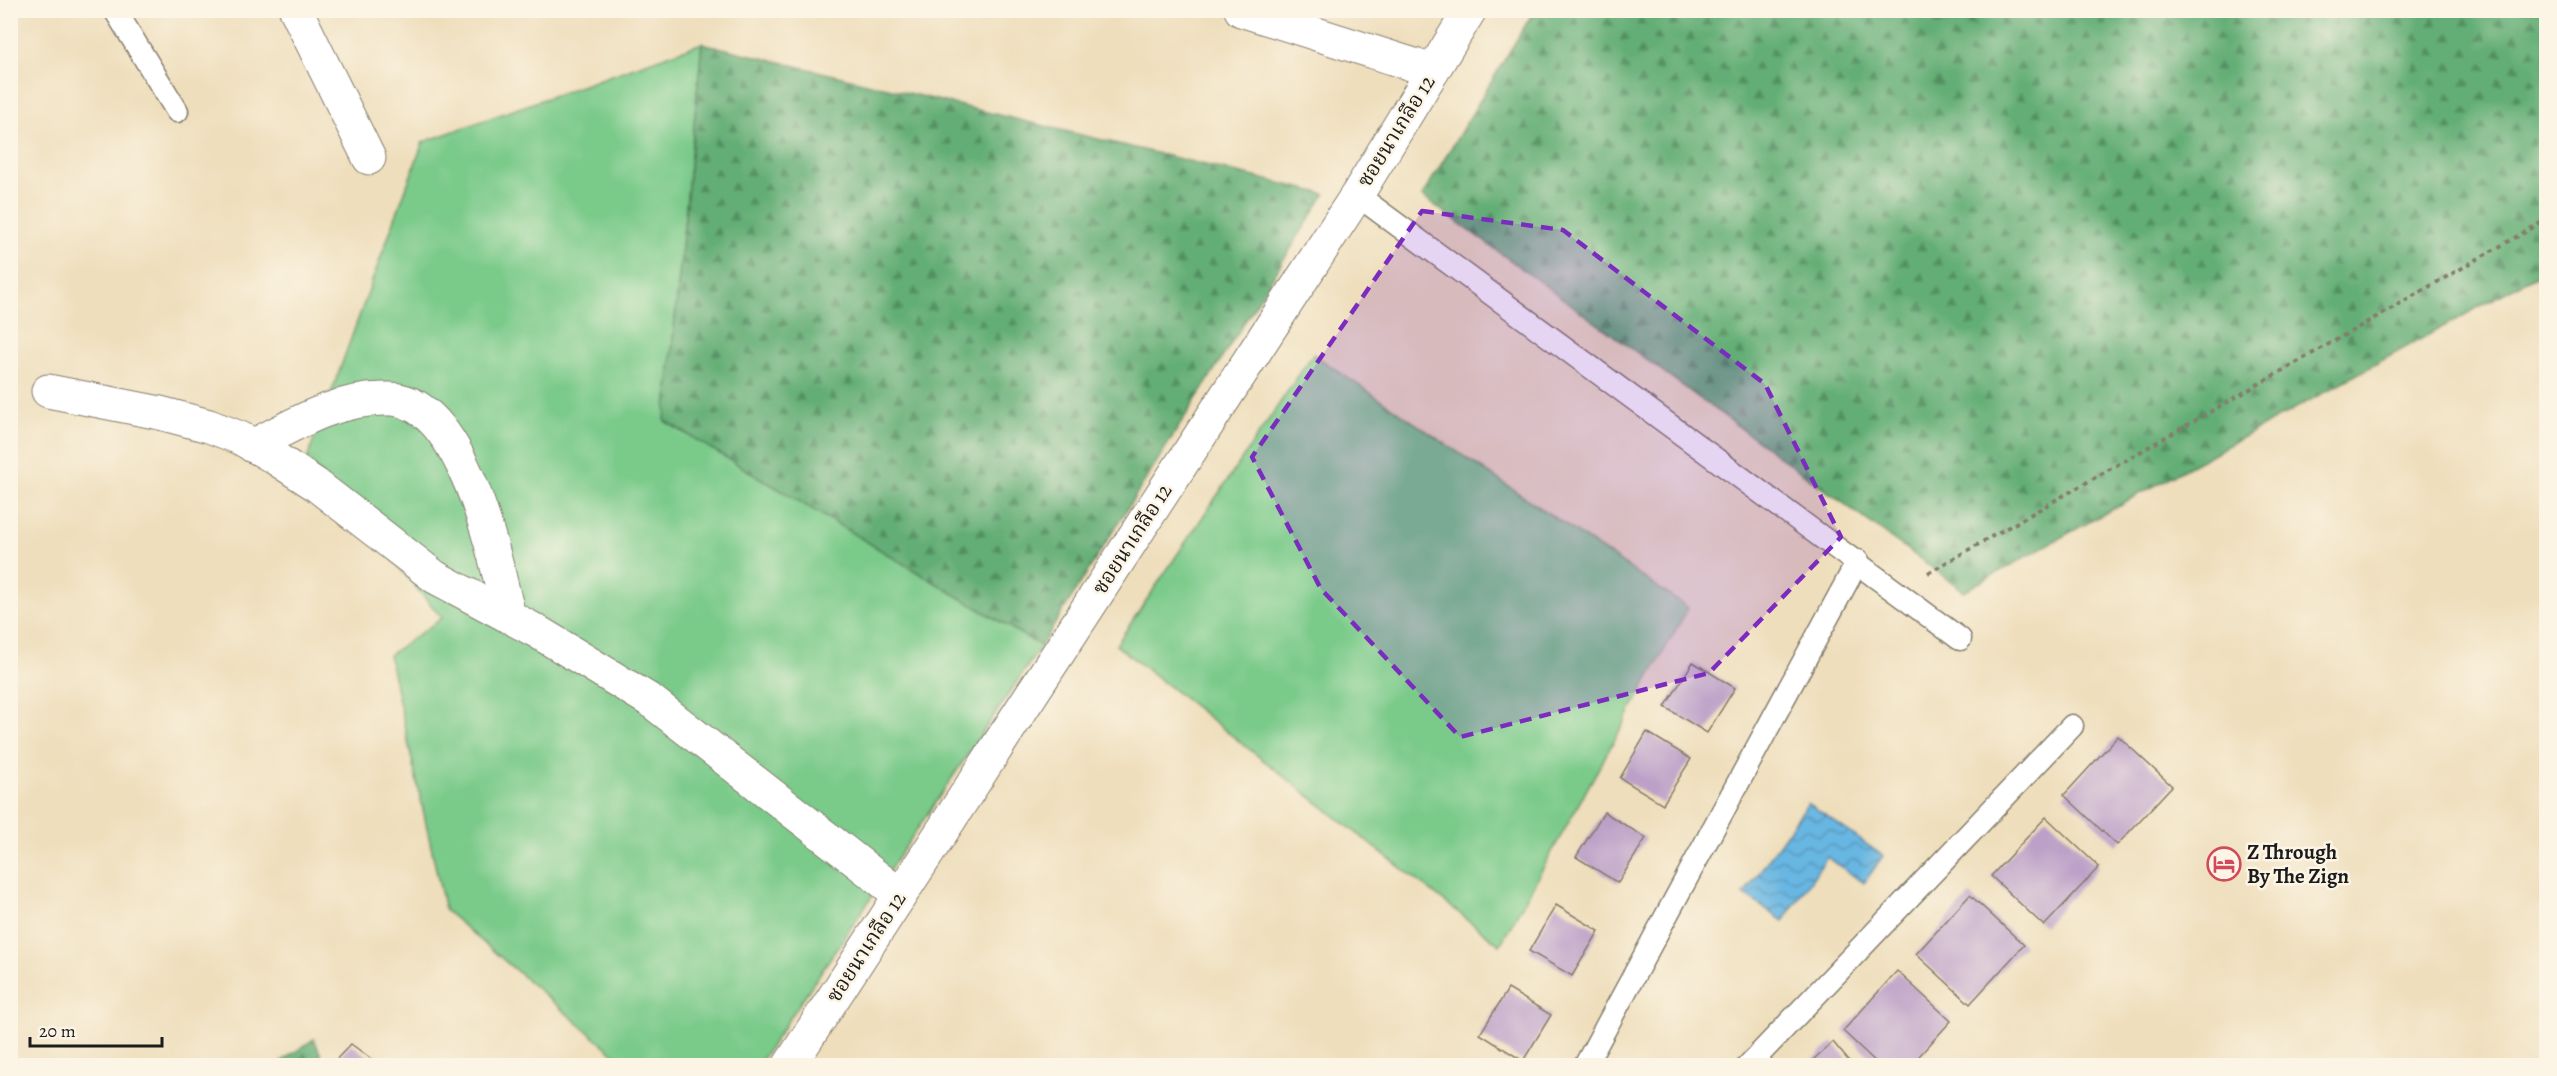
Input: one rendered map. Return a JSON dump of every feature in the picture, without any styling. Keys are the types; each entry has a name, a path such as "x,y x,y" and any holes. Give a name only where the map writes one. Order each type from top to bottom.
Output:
{"street":[{"path":"296,10 369,158"},
{"path":"1241,10 1433,71"},
{"name":"ซอยนาเกลือ 12","path":"789,1065 1357,195 1470,10"},
{"path":"48,391 209,426 253,446 315,483 435,577 472,599 509,616 651,701 900,895"},
{"path":"253,446 315,413 358,401 392,399 415,404 432,419 457,452 484,518 509,616"}],"lane":[{"path":"115,10 177,111"},
{"path":"1357,195 1858,561 1960,639"},
{"path":"1585,1065 1858,561"},
{"path":"1748,1065 2072,726"}],"path":[{"path":"1896,591 2547,220"}],"highlighted area":[{"path":"1422,211 1563,230 1765,384 1841,537 1709,673 1460,737 1321,589 1252,457"}],"green space":[{"path":"1534,11 2546,11 2546,270 1964,591 1422,196"},
{"path":"702,43 665,421 1041,646 758,1065 627,1065 445,910 389,655 442,618 307,459 423,142"},
{"path":"702,43 1325,194 1041,646 665,421"},
{"path":"1313,354 1688,608 1500,945 1116,645"},
{"path":"314,1039 325,1065 276,1065"}],"water":[{"path":"1808,803 1883,856 1864,883 1827,857 1783,921 1744,894"}],"building":[{"path":"1693,662 1735,688 1707,733 1665,707"},
{"path":"1647,732 1691,759 1663,804 1620,778"},
{"path":"2118,736 2172,786 2117,845 2064,795"},
{"path":"1604,812 1646,838 1618,883 1576,857"},
{"path":"2046,817 2099,867 2044,926 1991,876"},
{"path":"1970,895 2024,945 1970,1004 1916,954"},
{"path":"1556,905 1599,931 1572,976 1529,951"},
{"path":"1897,971 1951,1021 1910,1066 1880,1066 1843,1031"},
{"path":"1508,989 1551,1015 1523,1061 1480,1034"},
{"path":"1833,1042 1853,1066 1806,1066"},
{"path":"351,1044 381,1066 330,1066"}],"place":[{"name":"Z Through By The Zign","path":"2224,864"}]}
